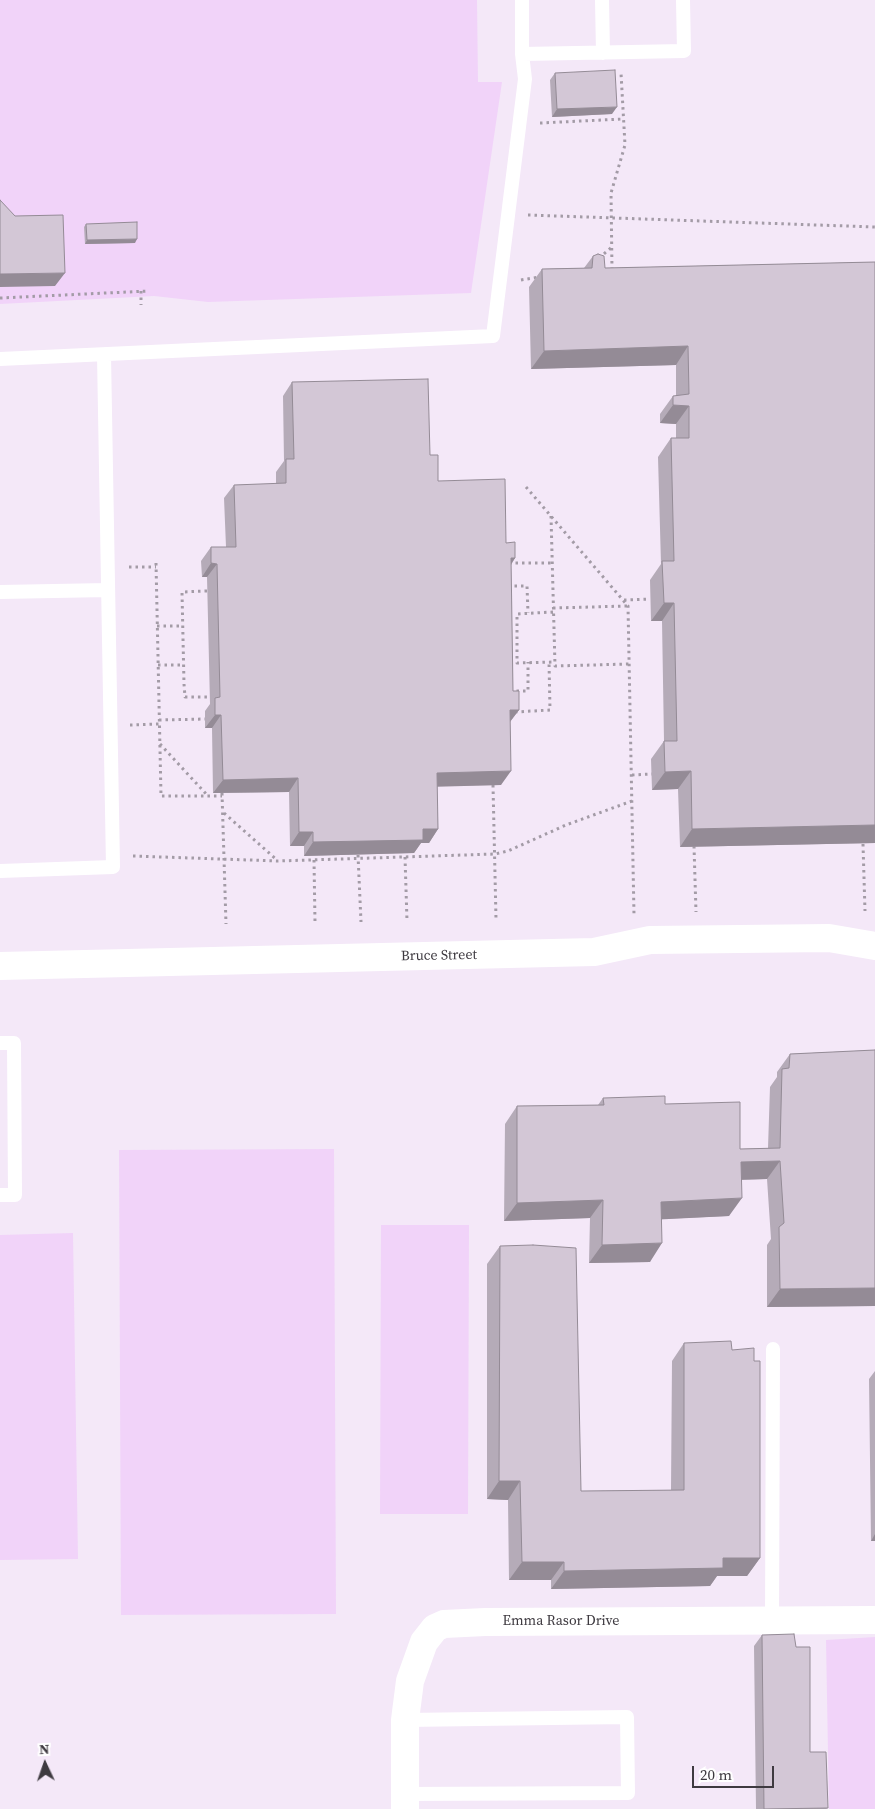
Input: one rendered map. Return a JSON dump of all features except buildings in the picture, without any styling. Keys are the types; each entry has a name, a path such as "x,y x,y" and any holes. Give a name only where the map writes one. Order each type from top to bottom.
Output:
{"street":[{"name":"Bruce Street","path":"0,966 594,952 650,940 829,938 875,946"},
{"name":"Emma Rasor Drive","path":"405,1802 405,1720 410,1682 418,1654 430,1634 444,1624 875,1620"}],"lane":[{"path":"0,360 493,336 526,79 522,54 522,0"},
{"path":"602,0 603,53"},
{"path":"522,54 684,51 683,0"},
{"path":"0,871 113,867 104,355"},
{"path":"0,592 108,590"},
{"path":"0,1043 14,1043 16,1195 0,1195"},
{"path":"772,1620 773,1349"},
{"path":"405,1720 628,1717 628,1793 405,1802"}],"path":[{"path":"612,272 611,193 625,145 621,73"},
{"path":"540,123 624,119"},
{"path":"523,214 875,227"},
{"path":"593,262 612,247"},
{"path":"516,281 542,276"},
{"path":"141,291 142,306"},
{"path":"0,298 149,291"},
{"path":"526,487 628,606 634,916"},
{"path":"551,516 555,666 629,664"},
{"path":"506,563 552,563"},
{"path":"122,567 156,565 161,796 208,796 222,794 226,924"},
{"path":"502,586 527,586 528,613"},
{"path":"207,591 182,592 184,697 210,697"},
{"path":"623,600 650,599"},
{"path":"555,662 518,662 517,614 628,606"},
{"path":"157,626 183,626"},
{"path":"504,691 528,691 528,662"},
{"path":"509,712 550,710 549,662"},
{"path":"158,666 184,665"},
{"path":"125,725 205,719"},
{"path":"160,744 208,796"},
{"path":"632,775 652,774"},
{"path":"493,786 496,919"},
{"path":"153,857 224,860 314,860 358,857 494,854 508,851 566,824 632,800"},
{"path":"223,813 278,860"},
{"path":"863,844 865,911"},
{"path":"694,846 696,915"},
{"path":"358,857 361,922"},
{"path":"405,857 407,921"},
{"path":"314,860 315,922"}],"shaded area":[{"path":"0,0 477,0 478,82 502,82 471,293 208,302 154,296 0,304"},
{"path":"334,1149 336,1614 121,1615 119,1150"},
{"path":"381,1225 469,1225 468,1514 380,1514"},
{"path":"73,1233 78,1559 0,1560 0,1235"},
{"path":"875,1637 875,1809 829,1809 826,1640"}]}
